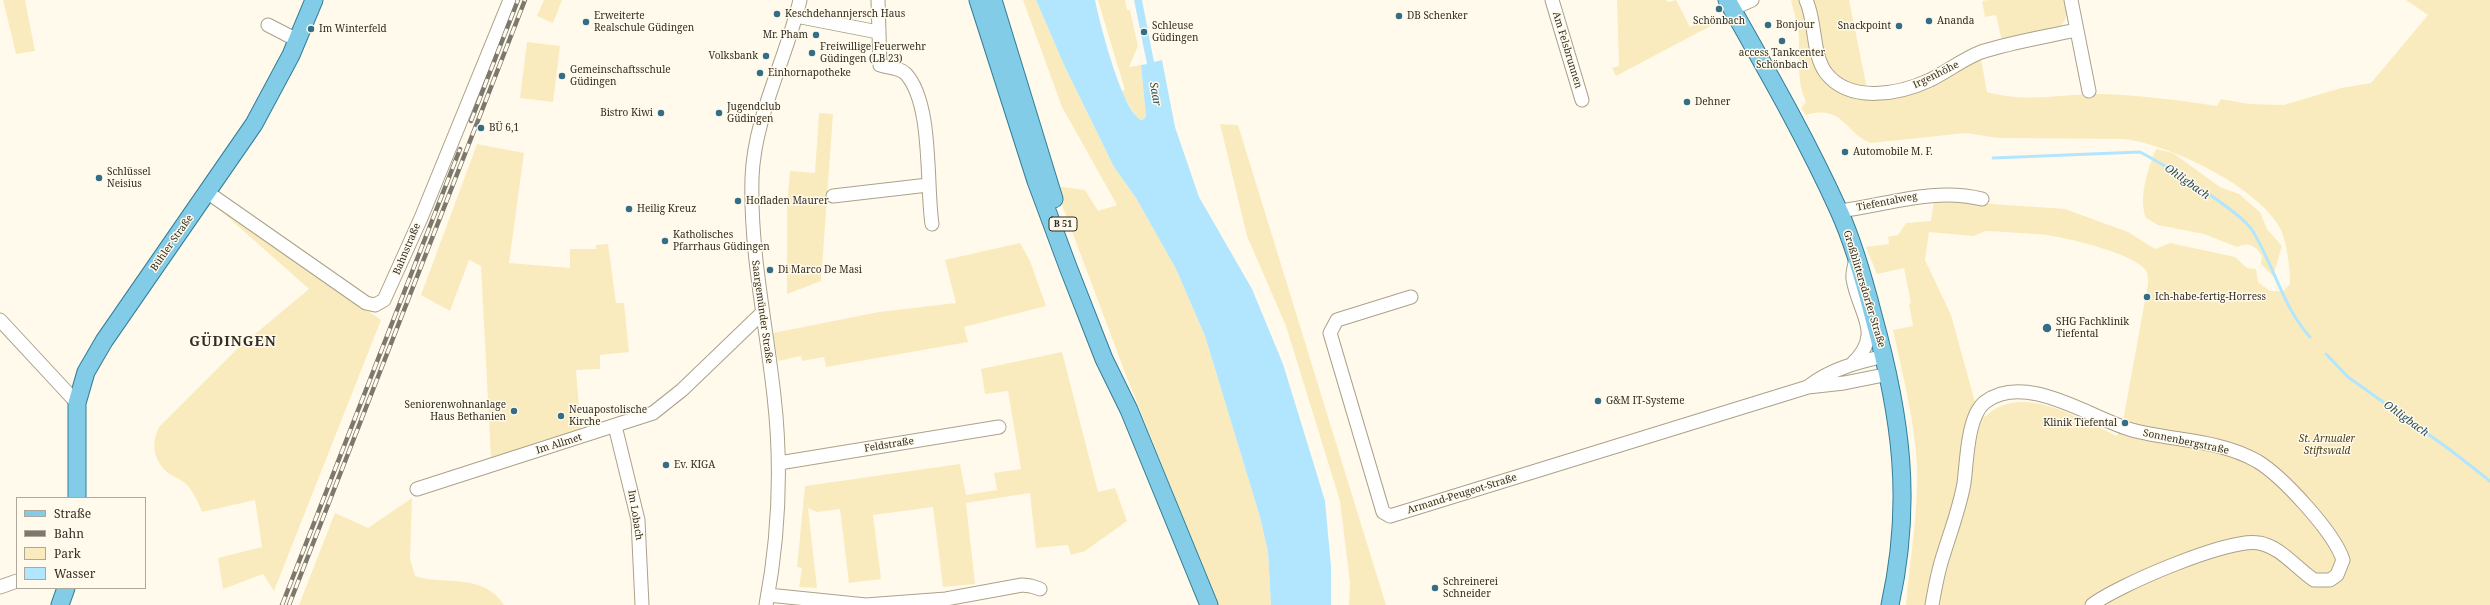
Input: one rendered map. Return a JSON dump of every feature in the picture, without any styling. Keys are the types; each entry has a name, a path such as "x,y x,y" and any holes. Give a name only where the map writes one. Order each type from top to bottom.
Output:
{"main road":[{"name":"Bühler Straße","path":"77,497 77,403 86,372 104,341 254,124 298,40 314,0"},
{"name":"B 51","path":"978,0 1036,181 1104,359 1128,410 1209,605"},
{"name":"B 51","path":"993,0 1049,184 1126,396 1128,410"},
{"name":"Großblittersdorfer Straße","path":"1730,5 1786,104 1839,211 1856,258 1885,356 1900,433 1903,493 1899,544 1890,605"},
{"path":"60,605 66,589"}],"street":[{"name":"Bahnstraße","path":"207,192 366,303 375,305 384,300 421,218 510,0"},
{"name":"Saargemünder Straße","path":"767,600 775,545 779,463 774,396 761,314 753,245 753,164 760,129 800,0"},
{"path":"878,0 880,64 888,68 899,69 906,74 923,113 932,224"},
{"name":"Am Felsbrunnen","path":"1552,0 1582,100"},
{"path":"1730,5 1752,0"},
{"name":"Irgenhöhe","path":"1806,0 1813,20 1818,55 1826,73 1842,86 1868,94 1896,91 1919,84 1989,50 2076,30"},
{"path":"2071,0 2089,91"},
{"path":"796,16 878,32"},
{"path":"268,25 298,40"},
{"path":"833,196 928,185"},
{"name":"Tiefentalweg","path":"1839,211 1925,195 1971,196 1982,199"},
{"name":"Armand-Peugeot-Straße","path":"1851,364 1865,348 1869,329 1853,278 1856,258"},
{"name":"Armand-Peugeot-Straße","path":"1411,297 1337,320 1330,333 1383,512 1390,516 1808,387 1844,383 1889,374"},
{"name":"Im Allmet","path":"417,489 615,426 645,416 662,408 761,314"},
{"path":"1,322 77,403"},
{"name":"Armand-Peugeot-Straße","path":"1808,387 1825,376 1851,364 1885,356"},
{"name":"Sonnenbergstraße","path":"1932,605 1943,555 1963,485 1974,420 1984,403 2009,394 2052,398 2131,430 2231,450 2256,461 2281,480 2313,515 2335,542 2343,560 2337,575 2322,582 2314,580 2270,546 2259,543 2240,543 2210,551 2161,570 2092,605"},
{"name":"Im Lobach","path":"615,426 638,520 642,566 642,605"},
{"name":"Feldstraße","path":"779,463 999,427"},
{"path":"0,587 16,581"},
{"path":"767,600 866,605 946,602 1022,585 1040,589"}],"green space":[{"path":"3,0 25,0 35,51 16,54"},
{"path":"544,0 562,0 553,23 537,16"},
{"path":"1023,0 1036,0 1064,65 1114,167 1136,198 1176,269 1205,336 1260,517 1268,552 1271,605 1218,605 1124,370 1055,186 1085,190 1098,211 1117,205 1062,107"},
{"path":"1098,0 1125,0 1127,10 1130,10 1138,46 1129,67 1141,65 1146,117 1142,120 1136,117 1121,91 1125,90"},
{"path":"1617,0 1666,0 1668,2 1676,0 1690,27 1715,16 1718,22 1616,76 1612,68 1619,66"},
{"name":"St. Arnualer Stiftswald","path":"1791,0 1798,0 1802,6 1812,0 1849,0 1868,94 1958,71 1981,59 1987,92 2001,95 2015,97 2043,97 2100,94 2158,98 2217,106 2221,99 2249,104 2284,105 2341,88 2371,83 2428,15 2406,0 2490,0 2490,605 1906,605 1915,520 1917,468 1911,416 1893,330 1913,326 1909,304 1911,303 1904,268 1877,274 1866,247 1889,244 1888,237 1898,235 1906,223 1931,221 1934,200 2065,209 2128,232 2155,249 2170,243 2235,257 2247,268 2256,269 2258,282 2270,291 2283,291 2290,284 2289,263 2281,230 2270,214 2254,199 2234,184 2211,170 2187,158 2142,142 2123,139 1998,138 1966,133 1871,143 1855,133 1836,116 1828,113 1806,115 1801,108 1806,102 1800,80 1799,35","holes":["1986,231 2047,235 2085,243 2117,253 2130,259 2141,265 2147,272 2148,284 2123,421 2117,436 2068,413 2050,407 2032,403 2015,402 1999,407 1985,417 1975,402 1951,315 1925,260 1929,232 1973,236"]},
{"path":"2064,0 2066,16 2063,23 2056,29 2002,41 1996,15 1985,17 1982,1"},
{"path":"527,42 560,46 553,102 520,98"},
{"path":"819,113 833,114 821,281 787,294 787,205 790,171 815,173"},
{"path":"1220,124 1238,125 1386,605 1349,605 1350,583 1340,501 1286,326 1247,236"},
{"path":"477,144 524,153 509,263 570,268 570,249 596,249 596,245 608,244 616,303 624,303 629,352 600,355 600,369 576,370 581,430 491,459 481,266 469,260 450,311 421,295"},
{"path":"2156,149 2173,153 2220,187 2239,194 2260,212 2267,229 2282,246 2273,276 2261,264 2262,256 2254,247 2245,244 2237,247 2204,234 2158,225 2146,218 2143,201 2145,183"},
{"path":"212,203 381,320 274,591 263,574 223,589 218,558 262,547 255,500 202,512 188,486 181,480 172,476 161,465 157,459 154,447 156,434 159,427 236,350 309,289"},
{"path":"1020,243 1030,261 1046,306 964,327 968,342 826,367 824,357 802,361 801,356 778,361 773,333 879,312 956,303 945,260"},
{"path":"1062,352 1098,492 1115,488 1127,521 1085,551 1071,555 1068,545 1036,548 1030,493 966,503 975,584 943,587 933,507 873,515 881,579 849,583 840,509 817,512 808,508 817,588 799,587 802,568 797,567 805,486 960,464 966,495 997,490 994,473 1021,469 1008,391 985,394 981,369"},
{"path":"412,498 410,559 415,576 427,579 475,584 485,588 495,595 504,605 299,605 335,513 368,528"}],"water":[{"name":"Saar","path":"1036,0 1095,0 1101,26 1120,85 1127,102 1135,114 1142,120 1146,117 1141,65 1147,64 1134,0 1142,0 1154,62 1162,60 1175,127 1199,197 1252,289 1283,364 1325,501 1331,566 1331,605 1271,605 1268,552 1260,517 1205,336 1176,269 1136,198 1114,167 1064,65"}],"waterway":[{"name":"Ohligbach","path":"1993,158 2140,152 2151,158 2200,188 2233,211 2245,222 2260,243 2292,312 2310,337"},
{"name":"Ohligbach","path":"2326,354 2348,377 2449,449 2490,481"}],"railway":[{"path":"471,121 518,0"},
{"path":"289,605 525,0"},
{"path":"282,605 460,149"}],"place":[{"name":"Schönbach","path":"1719,9"},
{"name":"Keschdehannjersch Haus","path":"777,14"},
{"name":"DB Schenker","path":"1399,16"},
{"name":"Ananda","path":"1929,21"},
{"name":"Erweiterte Realschule Güdingen","path":"586,22"},
{"name":"Bonjour","path":"1768,25"},
{"name":"Snackpoint","path":"1899,26"},
{"name":"Im Winterfeld","path":"311,29"},
{"name":"Schleuse Güdingen","path":"1144,32"},
{"name":"Mr. Pham","path":"816,35"},
{"name":"access Tankcenter Schönbach","path":"1782,41"},
{"name":"Freiwillige Feuerwehr Güdingen (LB 23)","path":"812,53"},
{"name":"Volksbank","path":"766,56"},
{"name":"Einhornapotheke","path":"760,73"},
{"name":"Gemeinschaftsschule Güdingen","path":"562,76"},
{"name":"Dehner","path":"1687,102"},
{"name":"Bistro Kiwi","path":"661,113"},
{"name":"Jugendclub Güdingen","path":"719,113"},
{"name":"BÜ 6,1","path":"481,128"},
{"name":"Automobile M. F.","path":"1845,152"},
{"name":"Schlüssel Neisius","path":"99,178"},
{"name":"Hofladen Maurer","path":"738,201"},
{"name":"Heilig Kreuz","path":"629,209"},
{"name":"Katholisches Pfarrhaus Güdingen","path":"665,241"},
{"name":"Di Marco De Masi","path":"770,270"},
{"name":"Ich-habe-fertig-Horress","path":"2147,297"},
{"name":"SHG Fachklinik Tiefental","path":"2047,328"},
{"name":"G&M IT-Systeme","path":"1598,401"},
{"name":"Seniorenwohnanlage Haus Bethanien","path":"514,411"},
{"name":"Neuapostolische Kirche","path":"561,416"},
{"name":"Klinik Tiefental","path":"2125,423"},
{"name":"Ev. KIGA","path":"666,465"},
{"name":"Schreinerei Schneider","path":"1435,588"}],"district":[{"name":"GÜDINGEN","path":"233,342"}]}
